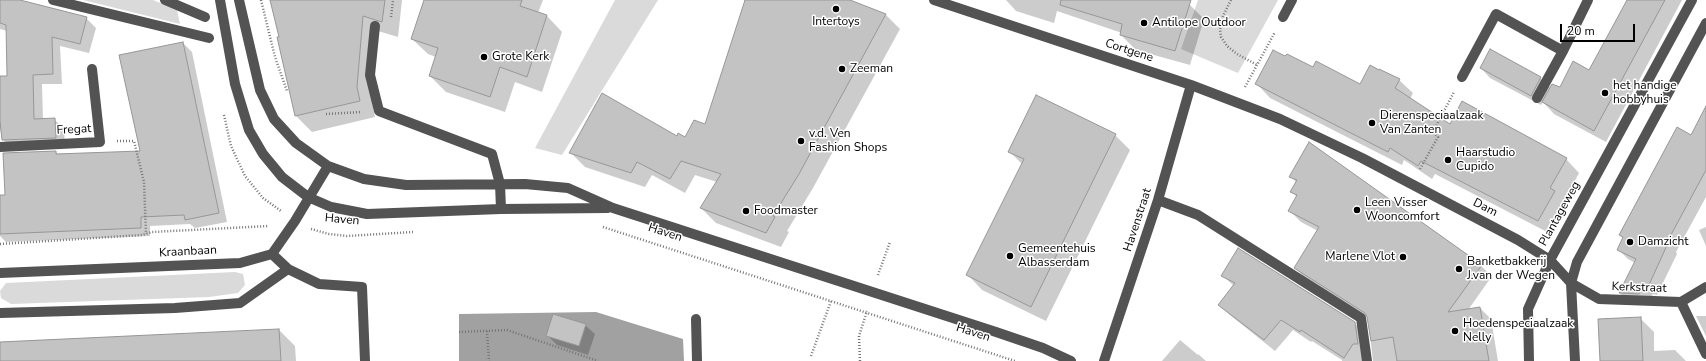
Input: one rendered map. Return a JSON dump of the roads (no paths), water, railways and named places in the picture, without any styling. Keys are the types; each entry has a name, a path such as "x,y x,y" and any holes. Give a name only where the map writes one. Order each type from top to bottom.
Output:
{"street":[{"path":"53,0 209,38"},
{"path":"165,0 206,16"},
{"name":"Haven","path":"220,0 235,84 249,130 264,154 282,177 308,197 331,207 367,214 501,209 613,208"},
{"name":"Haven","path":"240,0 260,90 274,119 296,143 328,166 364,180 406,184 524,184 568,188 613,208 996,332 1043,348 1071,361"},
{"name":"Cortgene","path":"934,0 1192,85 1237,101 1313,134"},
{"path":"1283,17 1292,0"},
{"path":"1537,98 1563,51 1588,0"},
{"name":"Plantageweg","path":"1571,283 1550,260 1692,0"},
{"path":"1462,77 1496,14 1563,51"},
{"path":"1574,361 1571,283 1577,262 1706,23"},
{"path":"375,26 370,75 379,111 492,154 500,184 501,209"},
{"name":"Fregat","path":"0,147 100,142 92,69"},
{"name":"Havenstraat","path":"1104,361 1158,200 1192,85"},
{"name":"Dam","path":"1313,134 1518,240 1550,260"},
{"path":"328,166 308,197 295,221 272,254 288,268 319,284 362,287 366,361"},
{"path":"1158,200 1198,215 1361,318 1367,361"},
{"name":"Kraanbaan","path":"0,273 240,263 272,254"},
{"path":"1529,361 1528,309 1550,260"},
{"path":"0,313 175,308 240,303 288,268"},
{"name":"Kerkstraat","path":"1571,283 1599,299 1681,302 1706,287"},
{"path":"1681,302 1706,354"},
{"path":"696,319 697,361"}],"place":[{"name":"Intertoys","path":"836,9"},
{"name":"Antilope Outdoor","path":"1144,23"},
{"name":"Grote Kerk","path":"484,57"},
{"name":"Zeeman","path":"842,69"},
{"name":"het handige hobbyhuis","path":"1605,93"},
{"name":"Dierenspeciaalzaak Van Zanten","path":"1372,123"},
{"name":"v.d. Ven Fashion Shops","path":"801,141"},
{"name":"Haarstudio Cupido","path":"1448,160"},
{"name":"Leen Visser Wooncomfort","path":"1357,210"},
{"name":"Foodmaster","path":"746,211"},
{"name":"Damzicht","path":"1630,242"},
{"name":"Gemeentehuis Albasserdam","path":"1010,256"},
{"name":"Marlene Vlot","path":"1403,257"},
{"name":"Banketbakkerij J.van der Wegen","path":"1459,269"},
{"name":"Hoedenspeciaalzaak Nelly","path":"1455,331"}]}
